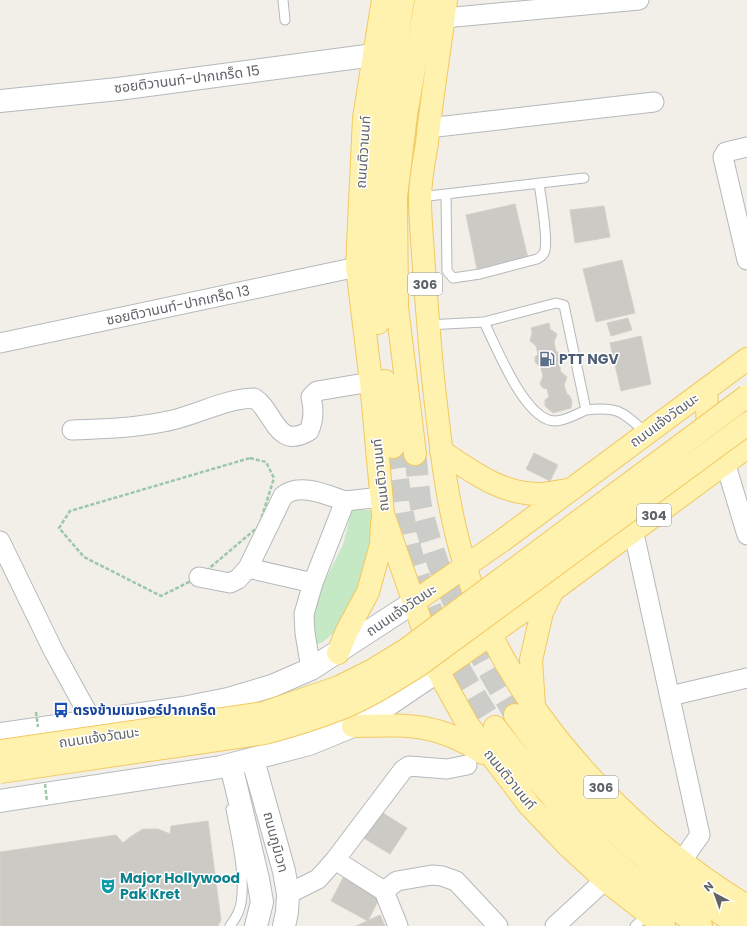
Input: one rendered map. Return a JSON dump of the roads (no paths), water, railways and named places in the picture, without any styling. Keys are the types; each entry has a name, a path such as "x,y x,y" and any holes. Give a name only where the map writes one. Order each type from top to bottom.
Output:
{"main road":[{"name":"ถนนติวานนท์","path":"383,0 364,118 357,267 382,506 438,671 468,725 529,805 568,846 649,922"},
{"path":"393,447 376,309 375,252 379,153 403,0"},
{"name":"306","path":"416,454 397,306 396,198 406,115 426,0"},
{"name":"306","path":"445,9 420,197 428,325 441,451 456,532 465,566 491,635 545,756 574,790 641,856 683,889 742,926"},
{"name":"ซอยติวานนท์-ปากเกร็ด 15","path":"0,101 118,89 374,55"},
{"name":"ถนนแจ้งวัฒนะ","path":"0,734 183,708 228,699 272,686 311,669 338,653 465,566 747,359"},
{"path":"706,389 708,427 721,441 732,446 747,444"},
{"name":"ถนนแจ้งวัฒนะ","path":"0,751 264,714 339,687 373,670 407,649 747,396"},
{"name":"ถนนแจ้งวัฒนะ","path":"0,772 265,733 344,708 384,687 418,666 747,424"},
{"name":"304","path":"438,671 552,591 747,447"},
{"path":"441,451 474,473 505,488 539,494 569,490"},
{"path":"338,653 347,631 368,592 381,546 382,506"},
{"path":"525,712 531,660 542,612 552,591"},
{"path":"0,801 133,780 225,769 309,744 353,726 382,709 438,671"},
{"name":"306","path":"525,712 572,756 643,830 681,862 722,891 747,906"},
{"path":"123,716 141,726 147,736 151,748 147,767 133,780"},
{"path":"353,726 408,725 436,730 459,738 494,760"},
{"path":"495,728 525,766 589,838 623,869 661,900 701,926"},
{"name":"ถนนภูมิเวท","path":"253,760 284,871 288,894 287,912 284,926"},
{"name":"ถนนภูมิเวท","path":"225,769 258,879 262,902 256,926"},
{"path":"235,803 265,803"}],"street":[{"path":"445,9 639,0"},
{"path":"428,128 654,102"},
{"path":"747,147 731,149 726,152 723,157 747,260"},
{"name":"ซอยติวานนท์-ปากเกร็ด 13","path":"0,343 357,267"},
{"path":"72,430 119,428 164,422 238,399 254,398 264,407 278,430 288,436 295,437 309,431 314,414 312,397 317,391 370,382"},
{"path":"725,462 747,535"},
{"path":"199,577 230,582 238,579 248,568 282,496 287,493 296,490 308,490 345,501 382,506"},
{"path":"311,669 305,633 304,614 312,583 345,501"},
{"path":"633,530 700,835 681,862"},
{"path":"0,541 53,650 92,721"},
{"path":"248,568 312,583"},
{"path":"670,696 747,678"},
{"path":"288,894 318,879 335,860 403,770 409,766 447,769 467,765"},
{"path":"335,860 384,892 398,926"},
{"path":"384,892 397,881 432,874 442,876 456,881 498,926"},
{"path":"555,926 605,880"}],"lane":[{"path":"284,0 285,20"},
{"path":"420,197 584,178"},
{"path":"446,194 447,271 453,278 480,274 538,259 543,256 546,249 539,183"},
{"path":"428,325 484,322 556,303 564,305 586,410"},
{"path":"484,322 522,396 538,414 545,419 555,421 570,417 586,410 613,409 626,416 646,433"},
{"path":"230,926 239,912 242,899 235,803"}],"tunnel":[{"path":"393,447 404,519 412,555 420,581 453,657 495,727"},
{"path":"415,454 422,511 439,565 449,591 473,642 515,715"}],"place":[{"name":"PTT NGV","path":"547,359"},
{"name":"ตรงข้ามเมเจอร์ปากเกร็ด","path":"61,710"},
{"name":"Major Hollywood Pak Kret","path":"108,886"}]}
